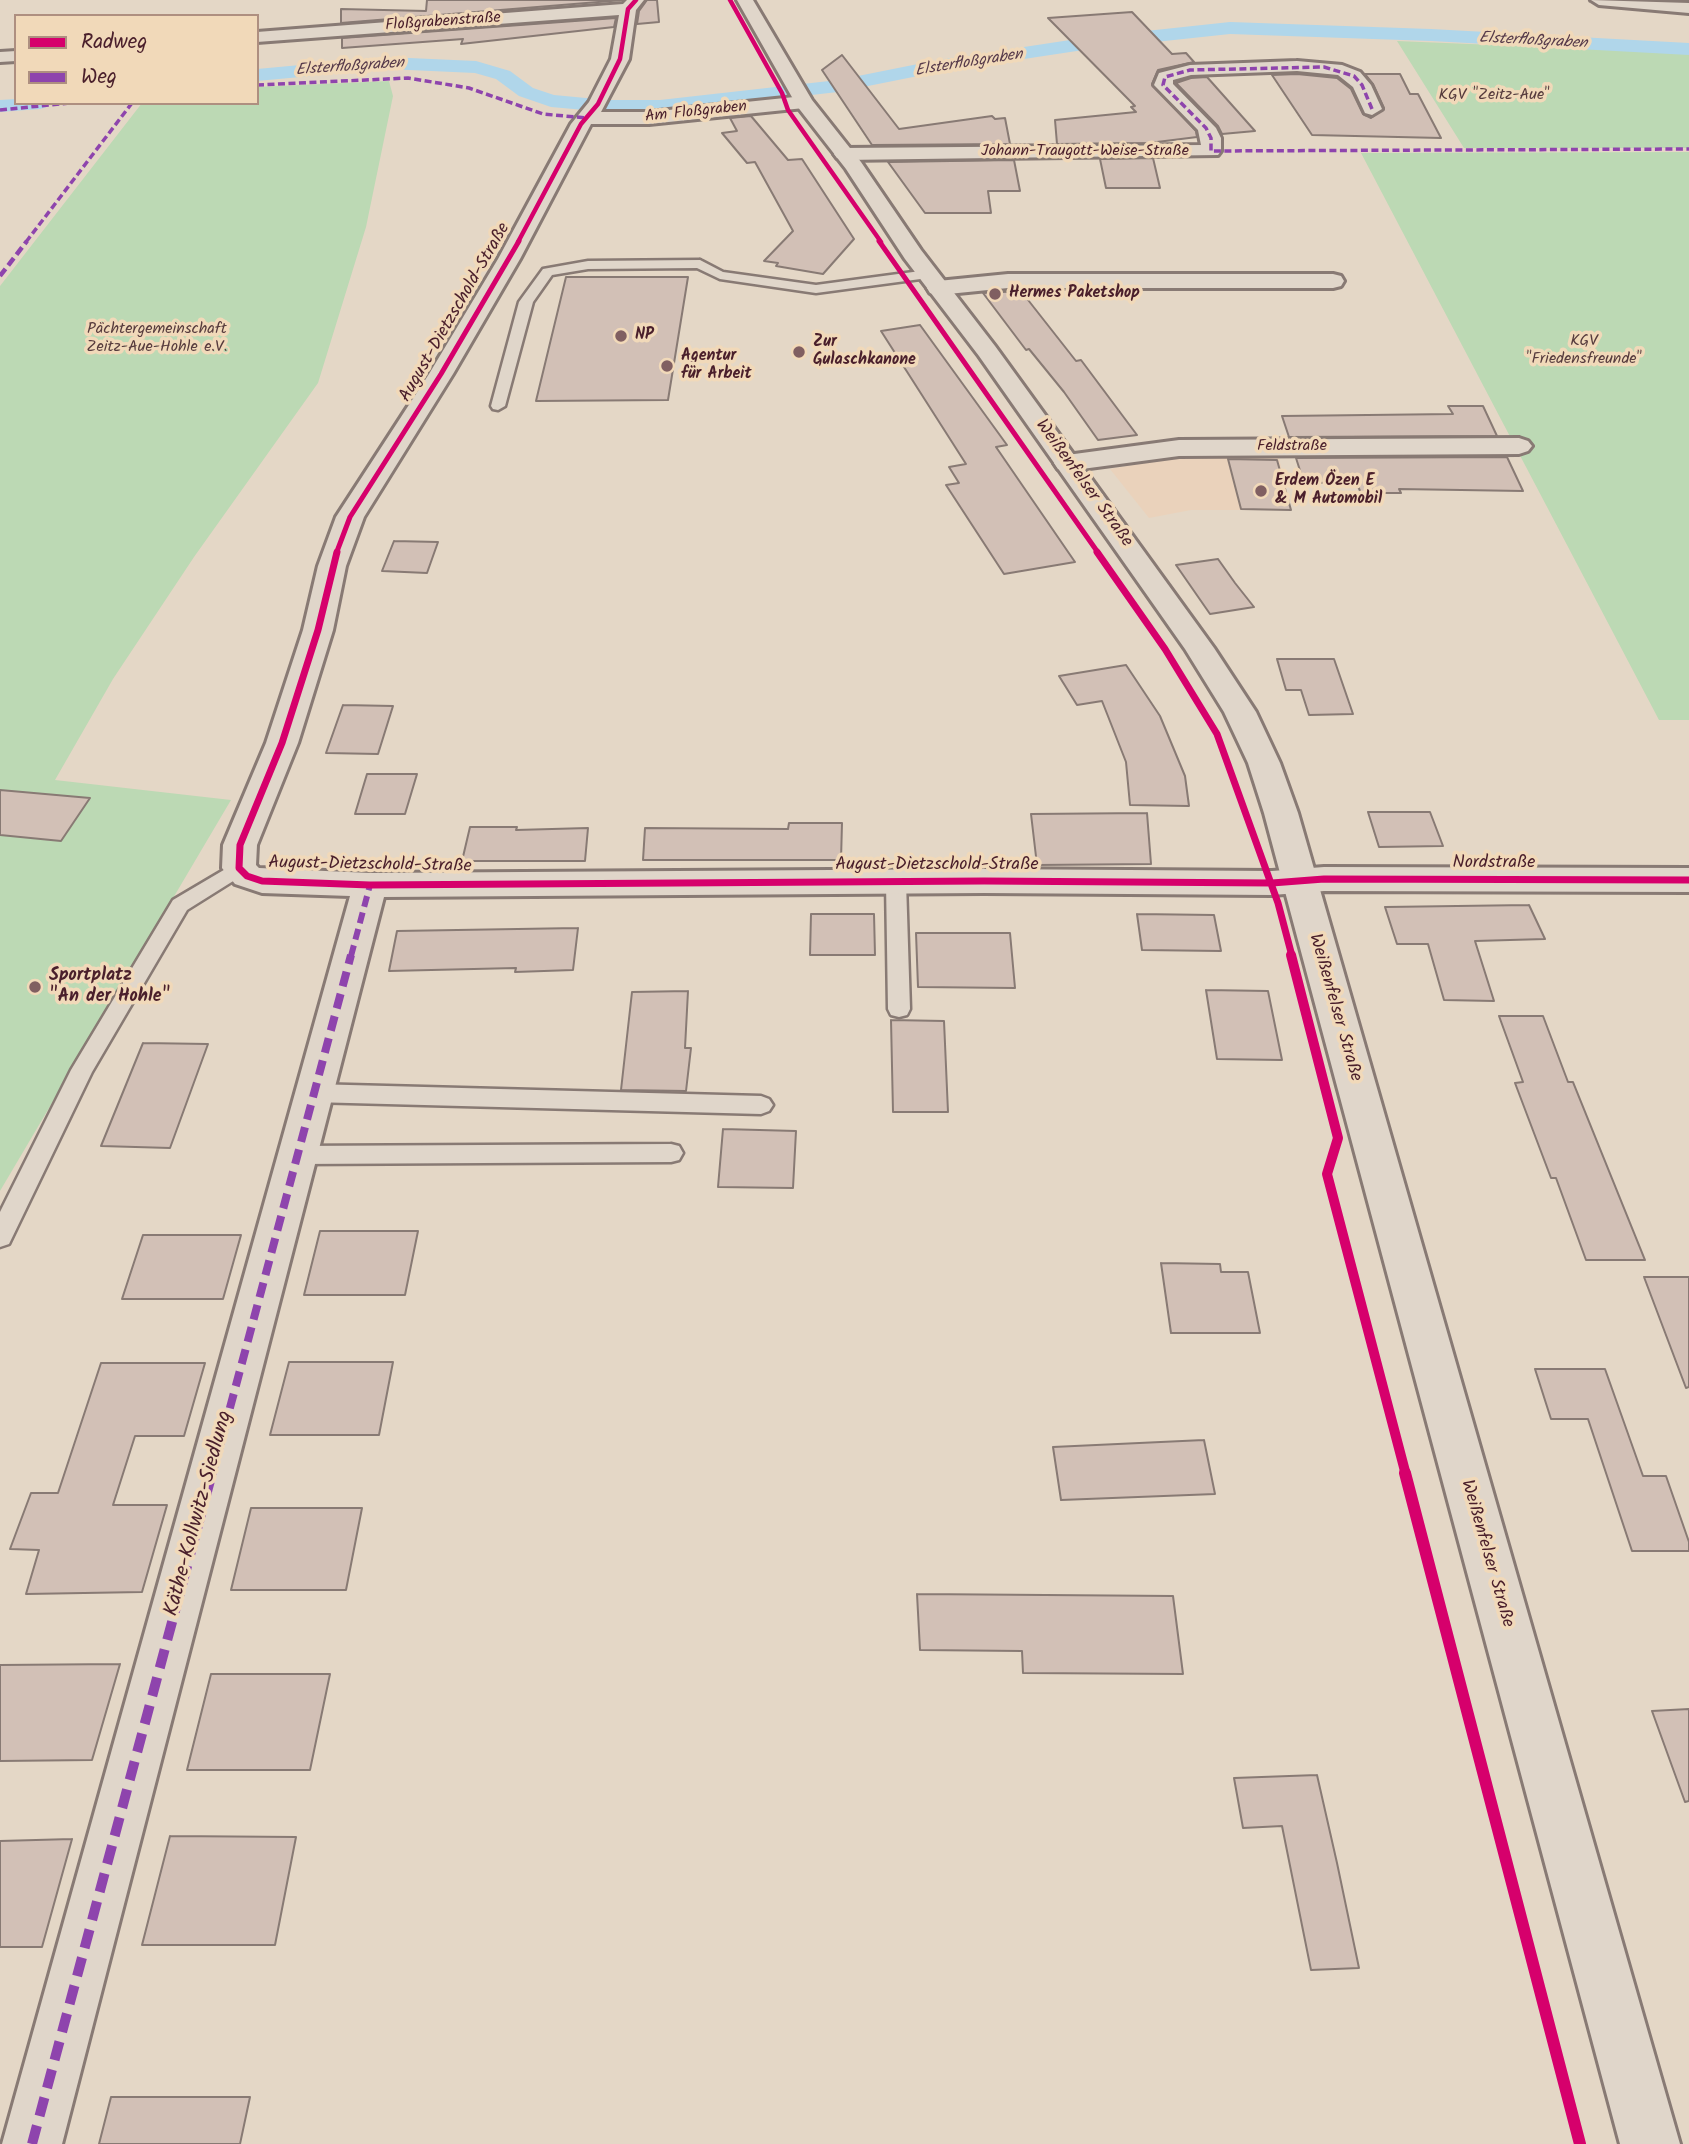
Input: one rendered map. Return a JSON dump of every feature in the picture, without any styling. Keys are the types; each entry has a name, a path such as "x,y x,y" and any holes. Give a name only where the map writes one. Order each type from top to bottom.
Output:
{"street":[{"name":"Weißenfelser Straße","path":"745,0 799,93 845,153 922,285 1067,463 1199,648 1240,712 1273,787 1650,2144"},
{"path":"1599,0 1654,1 1689,8"},
{"name":"Floßgrabenstraße","path":"259,37 632,4"},
{"name":"August-Dietzschold-Straße","path":"632,4 620,59 593,111 581,124 509,259 447,364 350,517 332,566 317,630 282,743 240,845 239,868 247,877 262,881 370,884 1298,881"},
{"name":"Johann-Traugott-Weise-Straße","path":"845,153 1211,151 1211,138 1206,128 1163,85 1165,77 1190,70 1297,65 1342,70 1354,76 1362,85 1372,109"},
{"name":"Am Floßgraben","path":"593,111 649,118 799,93"},
{"path":"922,285 1008,281 1334,281"},
{"name":"Feldstraße","path":"1067,463 1179,448 1519,446"},
{"name":"Nordstraße","path":"1298,881 1689,880"},
{"name":"Käthe-Kollwitz-Siedlung","path":"32,2144 370,884"}],"lane":[{"path":"498,406 526,302 548,272 588,265 700,264 720,275 816,289 922,285"},
{"path":"816,289 832,302"},
{"path":"0,1237 82,1070 180,905 239,868"},
{"path":"896,881 899,1009"},
{"path":"312,1093 761,1105"},
{"path":"297,1155 671,1153"}],"shaded area":[{"path":"1179,457 1279,458 1291,510 1191,510 1149,518 1110,469"}],"green space":[{"name":"KGV \"Zeitz-Aue\"","path":"1397,41 1689,53 1689,148 1464,148"},
{"name":"Pächtergemeinschaft Zeitz-Aue-Hohle e.V.","path":"389,81 393,96 366,227 318,383 194,557 113,679 55,780 231,800 0,1191 0,286 140,105 259,105 259,87"},
{"name":"KGV \"Friedensfreunde\"","path":"1689,152 1689,720 1659,720 1361,153"}],"building":[{"path":"427,0 623,0 341,23 341,9 426,11"},
{"path":"647,0 657,0 659,22 637,24 639,11"},
{"path":"1132,12 1172,54 1186,53 1194,62 1158,70 1152,84 1196,131 1197,137 1149,143 1057,144 1055,120 1136,112 1131,107 1135,106 1048,18"},
{"path":"616,18 614,27 461,44 463,39 342,48 342,38"},
{"path":"842,55 899,129 992,116 995,119 1005,118 1010,144 872,145 822,70"},
{"path":"1297,74 1337,78 1351,89 1363,114 1371,118 1384,108 1373,84 1365,74 1400,74 1410,94 1418,94 1441,138 1312,135 1272,75"},
{"path":"1207,77 1255,131 1222,134 1218,126 1176,83"},
{"path":"751,116 788,160 802,159 854,239 823,274 776,266 778,263 764,261 793,231 755,162 747,163 722,133 737,131 730,118"},
{"path":"1153,158 1160,188 1106,188 1100,159"},
{"path":"1014,160 1020,191 988,191 991,213 925,213 888,162"},
{"path":"566,277 688,277 668,400 536,401"},
{"path":"1021,291 1076,361 1081,360 1137,435 1098,440 1064,392 1029,349 1026,350 983,293"},
{"path":"920,325 1007,445 996,447 1075,562 1004,574 946,485 959,483 949,467 966,464 881,331"},
{"path":"1448,406 1483,406 1497,436 1289,437 1282,416 1453,414"},
{"path":"1507,457 1523,491 1399,489 1401,493 1361,493 1356,482 1304,483 1296,458"},
{"name":"Erdem Özen E & M Automobil","path":"1228,459 1277,460 1291,510 1241,509"},
{"path":"394,541 438,542 427,573 382,571"},
{"path":"1218,559 1254,607 1210,614 1176,565"},
{"path":"1277,659 1334,659 1353,714 1309,715 1301,690 1286,690"},
{"path":"1126,665 1160,716 1185,776 1189,806 1130,805 1126,762 1102,701 1077,705 1059,676"},
{"path":"343,705 393,706 378,754 326,753"},
{"path":"367,774 417,774 405,814 355,814"},
{"path":"0,790 90,798 61,841 0,835"},
{"path":"1368,812 1430,812 1443,846 1379,847"},
{"path":"1147,813 1151,864 1037,865 1031,814"},
{"path":"789,823 842,823 841,860 643,860 645,828 788,829"},
{"path":"470,827 517,827 516,830 588,828 585,861 462,861"},
{"path":"1529,905 1545,939 1475,941 1494,1001 1444,1000 1428,944 1397,944 1385,907"},
{"path":"811,914 874,914 875,955 810,955"},
{"path":"1137,914 1214,915 1221,951 1142,950"},
{"path":"578,928 573,970 515,972 516,968 389,971 397,931"},
{"path":"916,933 1010,933 1015,988 918,987"},
{"path":"1206,990 1268,991 1282,1060 1217,1059"},
{"path":"688,991 685,1048 691,1048 686,1091 621,1090 632,992"},
{"path":"1499,1016 1543,1016 1568,1082 1573,1082 1645,1260 1586,1260 1556,1178 1551,1178 1515,1083 1523,1082"},
{"path":"891,1020 944,1021 948,1112 893,1112"},
{"path":"143,1043 208,1044 170,1148 101,1146"},
{"path":"723,1129 796,1131 793,1188 718,1187"},
{"path":"320,1231 418,1231 405,1295 304,1295"},
{"path":"143,1235 241,1235 223,1299 122,1299"},
{"path":"1161,1263 1220,1264 1221,1272 1248,1272 1260,1333 1171,1333"},
{"path":"1644,1277 1689,1277 1689,1387 1686,1388"},
{"path":"289,1362 393,1362 379,1435 270,1435"},
{"path":"101,1363 205,1363 184,1436 135,1436 113,1505 167,1505 142,1592 26,1594 39,1550 10,1549 31,1493 58,1493"},
{"path":"1535,1369 1605,1369 1643,1476 1666,1476 1689,1542 1689,1551 1632,1551 1588,1419 1551,1419"},
{"path":"1204,1440 1215,1494 1061,1500 1053,1447"},
{"path":"251,1508 362,1508 346,1590 231,1590"},
{"path":"917,1594 1173,1596 1183,1674 1023,1673 1022,1651 920,1650"},
{"path":"120,1664 92,1760 0,1761 0,1665"},
{"path":"211,1674 330,1674 310,1770 187,1770"},
{"path":"1689,1709 1689,1801 1685,1802 1652,1711"},
{"path":"1317,1775 1359,1968 1311,1970 1282,1826 1243,1828 1234,1778"},
{"path":"170,1836 296,1837 275,1945 142,1945"},
{"path":"72,1839 42,1947 0,1947 0,1841"},
{"path":"111,2097 250,2097 240,2144 99,2144"}],"waterway":[{"name":"Elsterfloßgraben","path":"259,75 387,63 476,67 503,75 526,92 551,101 607,106 660,106 838,86 938,66 1090,43 1230,28 1431,35 1689,49"},
{"name":"Elsterfloßgraben","path":"0,106 14,105"}],"marked path":[{"path":"1372,109 1362,85 1354,76 1324,67 1190,70 1165,77 1163,85 1206,128 1211,138 1211,151 1689,149"},
{"path":"259,85 408,78 469,88 543,114 587,118"},
{"path":"0,110 50,105"},
{"path":"0,276 130,105"},
{"path":"32,2144 370,885"}],"cycle path":[{"path":"636,0 628,9 620,59 598,104 581,124 509,259 441,374 350,517 332,566 318,630 282,743 240,845 239,868 247,876 262,881 370,885 984,881 1272,883 1324,879 1689,880"},
{"path":"730,0 782,93 788,110 1165,649 1217,734 1278,903 1338,1138 1327,1174 1580,2144"}],"place":[{"name":"Hermes Paketshop","path":"995,294"},
{"name":"NP","path":"621,336"},
{"name":"Zur Gulaschkanone","path":"799,352"},
{"name":"Agentur für Arbeit","path":"667,366"},
{"name":"Erdem Özen E & M Automobil","path":"1261,491"},
{"name":"Sportplatz \"An der Hohle\"","path":"35,987"}]}
